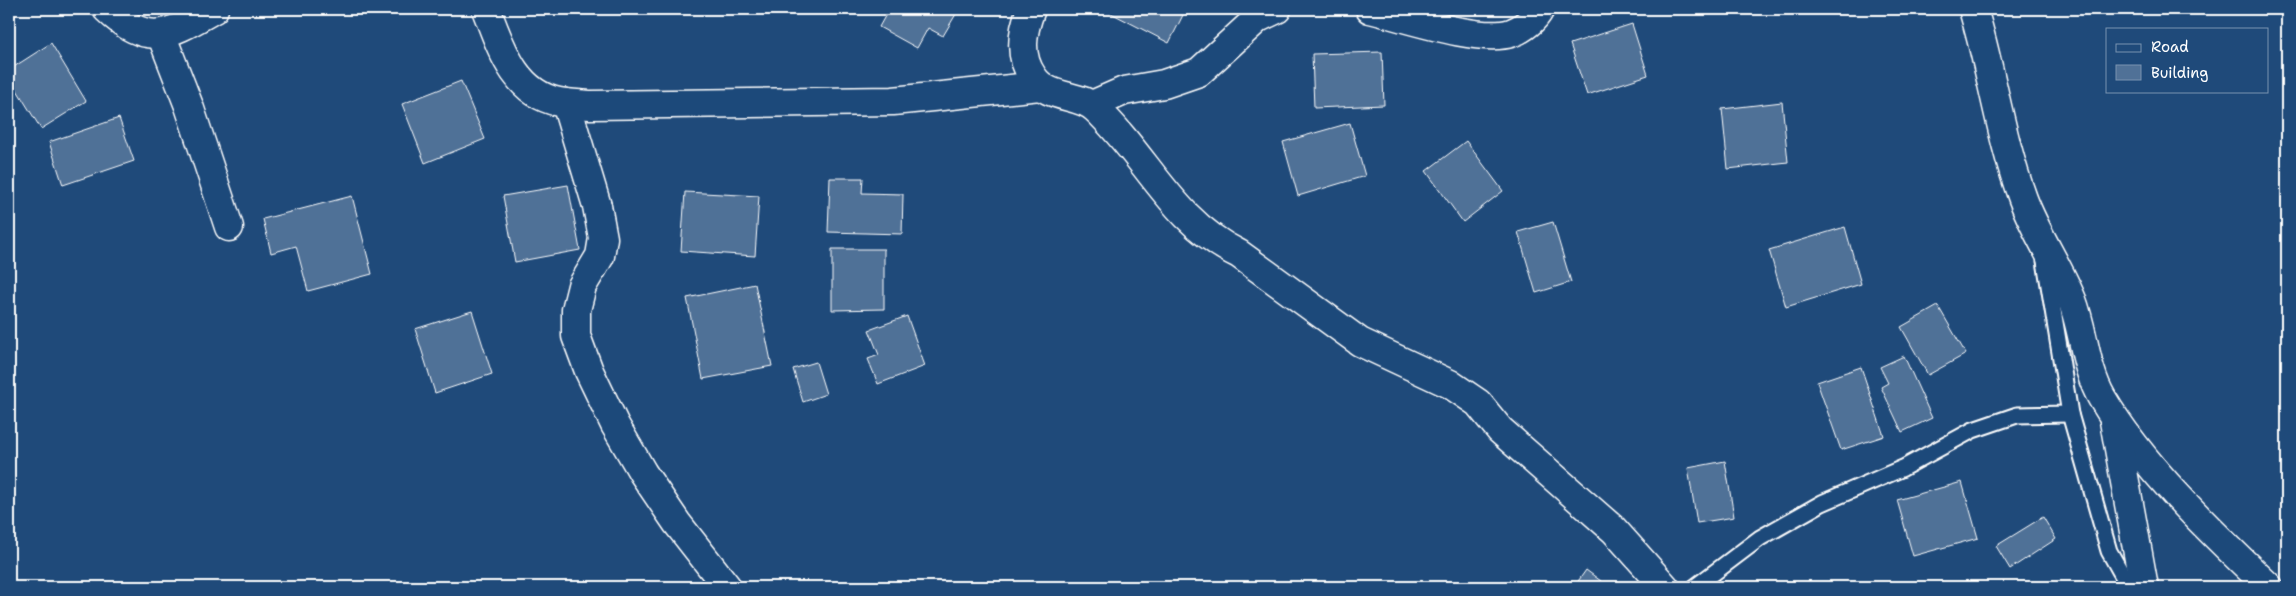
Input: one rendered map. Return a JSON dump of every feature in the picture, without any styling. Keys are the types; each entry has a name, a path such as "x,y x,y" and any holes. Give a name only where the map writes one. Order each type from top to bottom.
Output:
{"street":[{"path":"107,9 129,26 143,32 161,34 177,29 214,9"},
{"path":"486,9 505,56 517,78 534,92 558,102 591,105 893,101 1040,86 1064,97 1092,105 1114,126 1156,182 1195,226 1218,244 1239,254 1360,342 1450,384 1478,402 1500,430 1614,530 1665,587"},
{"path":"1031,9 1025,29 1023,60 1040,86"},
{"path":"1092,105 1124,91 1164,84 1199,72 1258,18 1277,9"},
{"path":"1370,9 1479,34 1511,33 1536,18 1540,9"},
{"path":"1973,9 2022,198 2042,245 2072,300 2101,396 2113,415 2172,488 2222,542 2268,587"},
{"path":"161,34 189,106 229,227"},
{"path":"566,103 597,206 603,238 600,256 582,286 576,310 576,336 598,389 643,473 677,523 726,587"},
{"path":"2113,415 2144,587"}],"lane":[{"path":"2042,245 2070,414 2109,551 2129,587"},
{"path":"1695,587 1760,538 1822,503 1903,468 1973,430 2017,415 2070,414"}],"building":[{"path":"889,9 959,9 943,36 928,28 917,48 879,27"},
{"path":"1111,9 1186,9 1169,43 1109,12"},
{"path":"1632,24 1648,75 1587,95 1570,44"},
{"path":"51,43 86,101 41,129 9,77 9,70"},
{"path":"1382,52 1384,105 1314,108 1312,54"},
{"path":"461,81 485,139 425,163 402,104"},
{"path":"1782,102 1788,162 1728,169 1722,109"},
{"path":"119,118 134,161 63,185 49,142"},
{"path":"1350,123 1365,176 1298,196 1283,142"},
{"path":"1466,141 1503,191 1463,222 1426,171"},
{"path":"830,178 863,178 862,193 903,194 902,234 828,232"},
{"path":"568,185 580,250 515,262 503,196"},
{"path":"685,192 759,196 755,256 681,251"},
{"path":"352,196 372,274 308,291 296,246 271,253 263,219"},
{"path":"1553,222 1571,282 1536,293 1518,232"},
{"path":"1845,227 1861,284 1786,307 1769,250"},
{"path":"832,249 884,249 884,309 832,310"},
{"path":"755,284 772,366 703,379 687,298"},
{"path":"1938,306 1966,354 1928,375 1901,327"},
{"path":"472,311 492,374 435,393 415,329"},
{"path":"907,316 925,366 878,384 868,359 879,355 869,330"},
{"path":"1904,356 1932,418 1902,432 1881,387 1888,383 1880,367"},
{"path":"816,362 826,394 803,402 793,369"},
{"path":"1861,367 1884,436 1841,450 1817,382"},
{"path":"1725,461 1734,517 1697,523 1688,468"},
{"path":"1962,482 1978,538 1913,556 1897,500"},
{"path":"2043,517 2056,539 2010,569 1996,546"},
{"path":"1586,570 1609,587 1574,587"}]}
